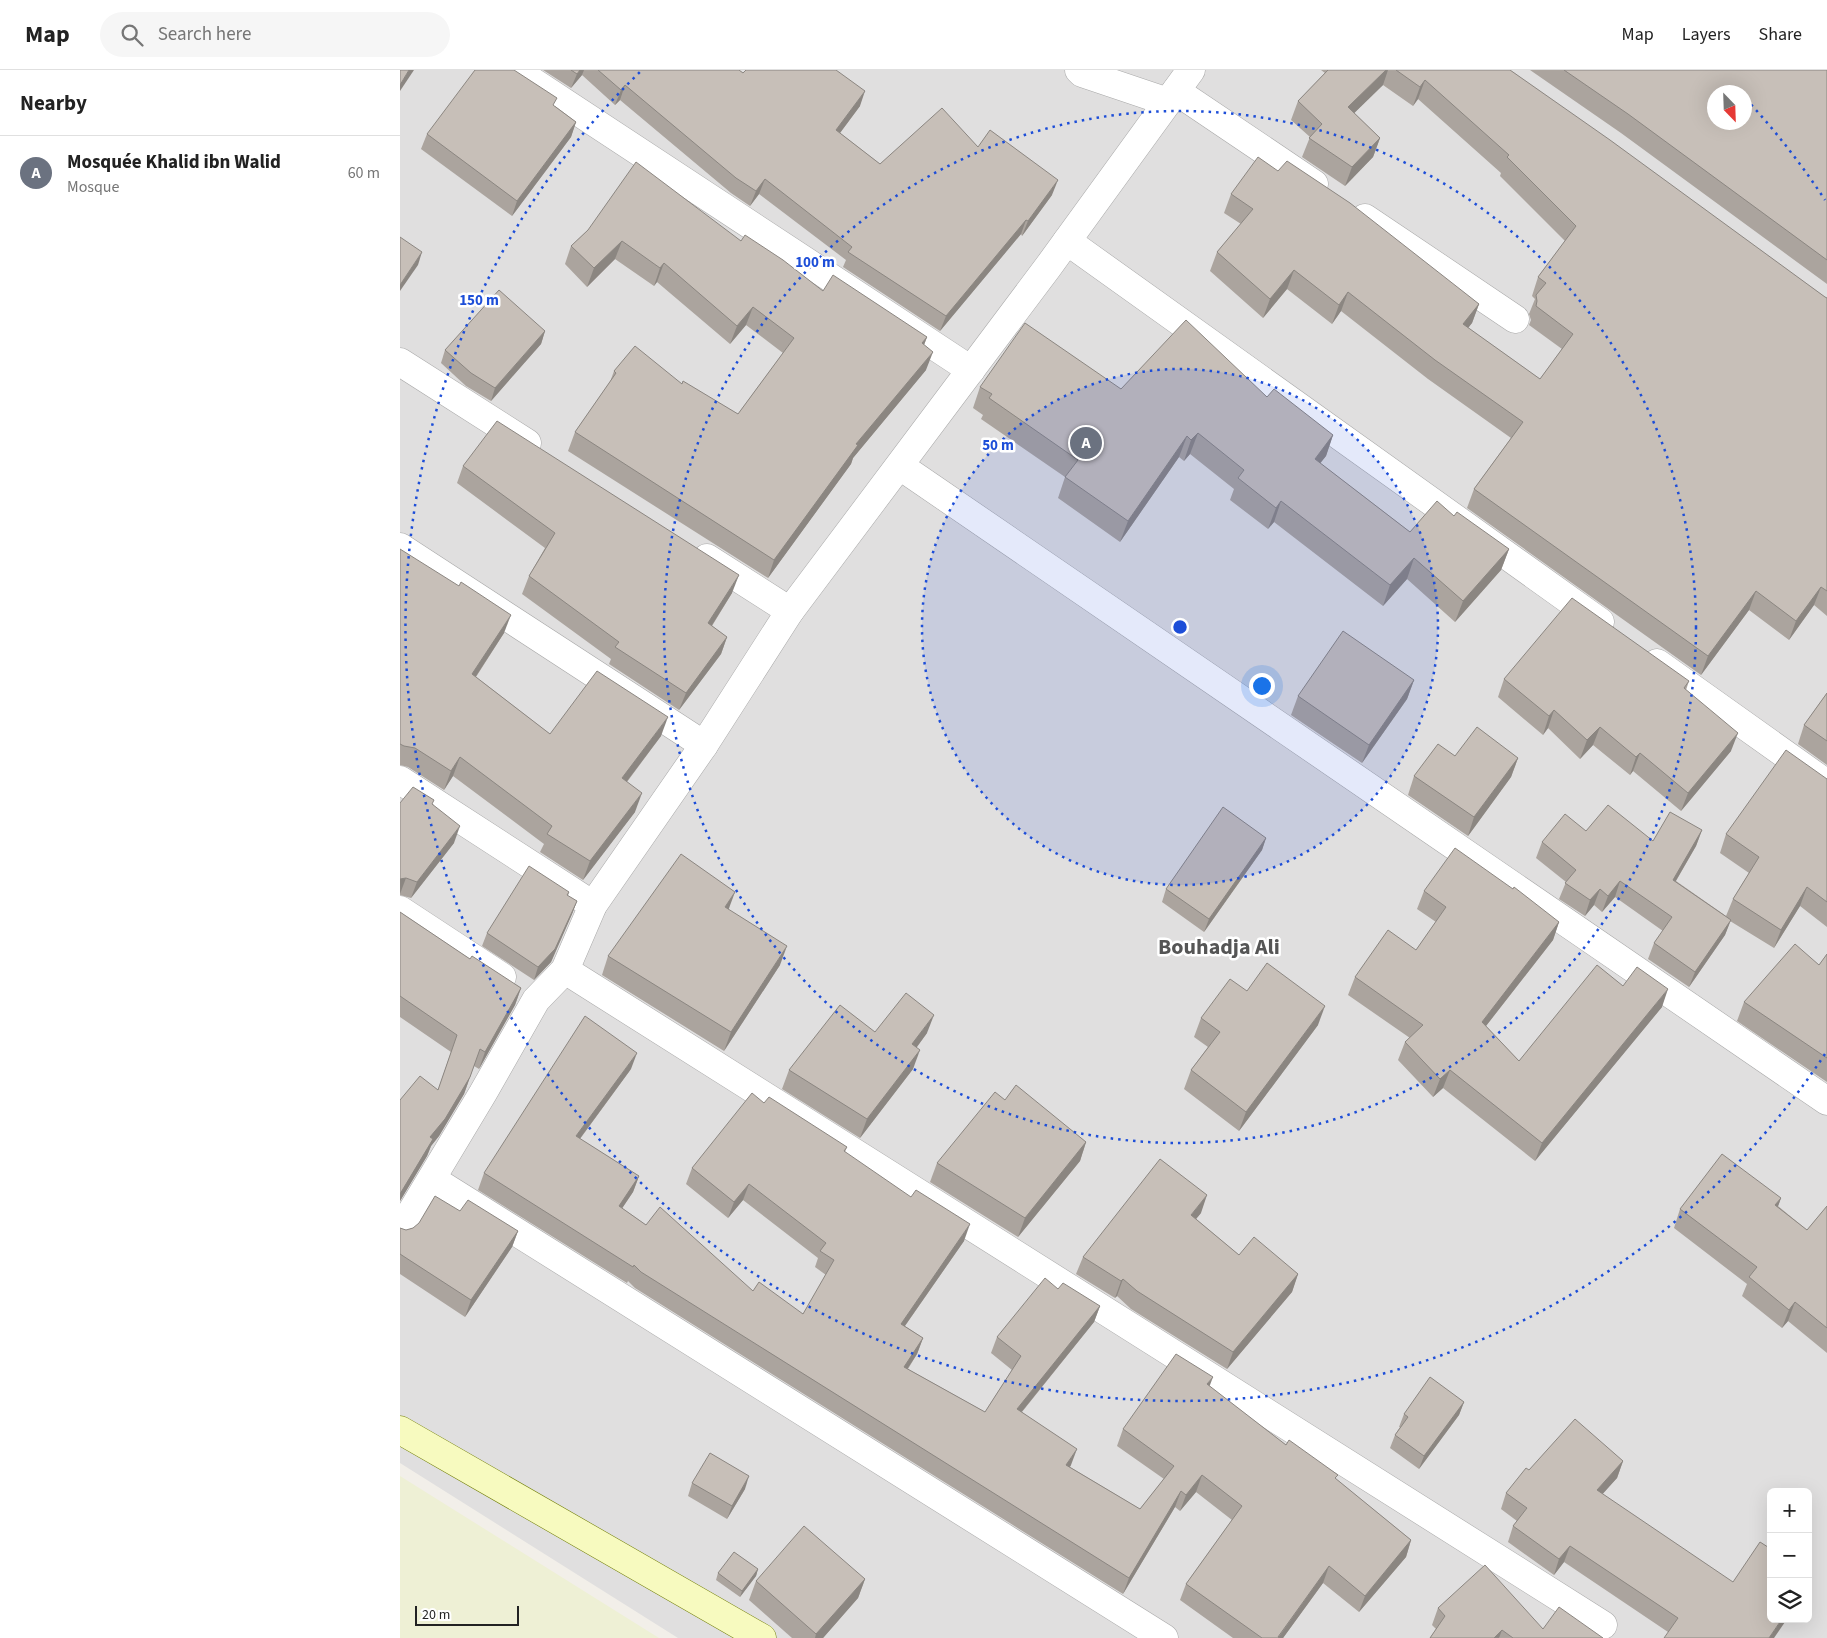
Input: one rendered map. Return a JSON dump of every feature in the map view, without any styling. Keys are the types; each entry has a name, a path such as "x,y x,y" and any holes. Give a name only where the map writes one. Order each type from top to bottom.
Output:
{"street":[{"path":"515,70 970,370"},
{"path":"1079,70 1082,73 1179,87 1337,199 1515,319"},
{"path":"400,1230 536,1000 565,970 594,905 704,744 790,612 1067,241 1179,87"},
{"path":"1067,241 1617,634"},
{"path":"400,362 550,458"},
{"path":"900,466 1827,1101"},
{"path":"682,542 790,612"},
{"path":"400,548 704,744"},
{"path":"1641,651 1827,784"},
{"path":"400,780 594,905"},
{"path":"400,910 536,1000"},
{"path":"565,970 1603,1625"},
{"path":"432,1178 1164,1638"},
{"path":"400,1430 762,1638"}],"shaded area":[{"path":"400,70 1827,70 1827,1638 678,1638 400,1463"}],"green space":[{"path":"400,1476 659,1638 400,1638"}],"building":[{"path":"400,70 409,70 400,85"},
{"path":"475,70 514,70 557,98 553,105 576,122 517,201 427,134"},
{"path":"571,70 580,70 577,74"},
{"path":"598,70 739,70 743,73 746,70 836,70 865,91 836,130 880,164 942,108 978,147 990,130 1058,180 1028,221 1026,220 946,316 848,252 852,247 765,179 756,191 736,178 625,85 621,90"},
{"path":"1328,70 1386,70 1348,107 1380,138 1352,167 1309,138 1322,124 1298,101"},
{"path":"1396,70 1510,70 1610,140 1827,298 1827,591 1821,587 1796,621 1756,591 1708,656 1474,489 1523,422 1435,360 1348,292 1339,305 1294,270 1270,299 1217,252 1253,209 1231,194 1258,157 1278,171 1287,161 1350,203 1479,304 1463,324 1540,379 1573,334 1536,306 1536,295 1546,283 1538,277 1576,226 1507,157 1509,155 1425,80 1420,87"},
{"path":"1564,70 1827,70 1827,260 1628,114"},
{"path":"636,162 741,241 745,235 783,260 823,291 833,275 927,337 922,343 933,352 856,444 858,445 774,560 575,432 616,373 614,371 635,346 682,384 683,381 738,414 794,338 753,307 737,326 664,263 660,268 622,241 594,268 571,246 588,230"},
{"path":"400,237 422,252 400,285"},
{"path":"499,290 545,331 495,388 471,373 445,350"},
{"path":"1186,320 1267,397 1274,389 1333,435 1315,459 1410,532 1437,501 1454,516 1457,512 1509,549 1463,601 1414,558 1390,585 1281,501 1276,508 1238,478 1244,470 1198,433 1191,440 1187,436 1128,521 1065,477 1078,460 989,398 992,394 980,387 1025,323 1121,389"},
{"path":"497,421 739,575 708,623 727,637 686,693 615,647 619,642 529,576 555,533 463,466"},
{"path":"400,549 459,586 461,582 511,615 472,674 550,734 597,671 668,717 622,778 642,793 590,861 547,834 552,826 460,757 451,771 415,748 400,744"},
{"path":"1572,598 1689,681 1684,688 1738,733 1688,793 1640,753 1636,757 1600,727 1587,740 1554,710 1549,716 1504,679"},
{"path":"1343,631 1414,680 1369,745 1298,696"},
{"path":"1827,693 1827,741 1804,725"},
{"path":"1477,727 1518,758 1474,817 1414,776 1438,744 1455,756"},
{"path":"1786,750 1827,779 1827,902 1807,887 1781,930 1733,899 1759,857 1726,834"},
{"path":"413,787 434,800 432,804 460,826 417,882 406,878 400,879 400,803"},
{"path":"1608,805 1653,841 1670,812 1702,830 1673,880 1731,920 1695,972 1654,943 1672,917 1620,881 1608,896 1600,889 1590,900 1565,883 1576,870 1542,842 1565,814 1586,831"},
{"path":"1223,807 1266,838 1209,919 1166,889"},
{"path":"1455,848 1513,889 1514,887 1559,922 1482,1022 1519,1061 1597,965 1623,986 1637,967 1668,989 1542,1143 1450,1070 1440,1079 1405,1042 1423,1025 1355,977 1388,930 1416,950 1446,907 1424,891"},
{"path":"681,854 735,892 725,907 787,946 731,1032 608,956"},
{"path":"529,866 569,892 567,895 577,901 555,949 538,967 487,933"},
{"path":"400,912 470,959 472,956 521,988 485,1052 480,1049 470,1077 445,1119 430,1137 433,1139 400,1194 400,1100 420,1076 438,1090 457,1035 400,996"},
{"path":"1795,944 1819,965 1827,954 1827,1058 1744,1002"},
{"path":"1267,963 1325,1006 1246,1112 1191,1070 1220,1032 1201,1018 1230,979 1247,991"},
{"path":"906,993 934,1015 912,1044 920,1050 867,1119 789,1070 840,1005 875,1032"},
{"path":"585,1016 637,1053 576,1136 639,1176 619,1206 646,1225 660,1207 753,1291 759,1282 803,1314 834,1260 820,1251 826,1243 749,1184 734,1202 692,1168 752,1093 764,1103 769,1097 847,1147 844,1151 911,1197 916,1190 970,1224 901,1324 923,1338 904,1367 985,1412 1021,1356 997,1337 1045,1278 1058,1289 1063,1283 1100,1306 1017,1409 1077,1449 1066,1465 1140,1509 1174,1466 1123,1429 1176,1354 1213,1377 1207,1384 1286,1445 1289,1440 1338,1475 1335,1478 1411,1540 1365,1596 1329,1566 1278,1637 1280,1638 1262,1638 1186,1584 1242,1506 1202,1475 1186,1495 1181,1491 1129,1578 641,1272 634,1265 633,1267 484,1173"},
{"path":"1016,1085 1086,1142 1025,1218 937,1163 995,1092 1005,1100"},
{"path":"1722,1154 1781,1198 1775,1205 1807,1230 1827,1206 1827,1328 1795,1302 1789,1310 1749,1277 1757,1267 1680,1209"},
{"path":"1160,1159 1207,1195 1191,1215 1239,1255 1254,1237 1298,1274 1233,1352 1137,1291 1123,1279 1121,1281 1083,1257"},
{"path":"435,1196 460,1211 468,1200 518,1231 471,1300 400,1254 400,1228 406,1230 413,1228 419,1223"},
{"path":"1430,1377 1464,1402 1424,1456 1395,1435 1408,1417 1404,1414"},
{"path":"1575,1419 1623,1461 1597,1490 1733,1582 1760,1542 1767,1546 1767,1623 1779,1623 1769,1638 1664,1638 1678,1618 1570,1546 1559,1559 1513,1526 1527,1508 1506,1493 1526,1468 1529,1470"},
{"path":"710,1453 749,1476 732,1506 692,1483"},
{"path":"804,1526 865,1579 816,1634 756,1581"},
{"path":"734,1552 758,1569 742,1591 718,1573"},
{"path":"1485,1565 1543,1629 1559,1607 1603,1638 1513,1638 1502,1630 1494,1638 1430,1638 1445,1616 1438,1608"}],"place":[{"name":"Mosquée Khalid ibn Walid","path":"1086,443"}],"district":[{"name":"Bouhadja Ali","path":"1219,947"}]}
